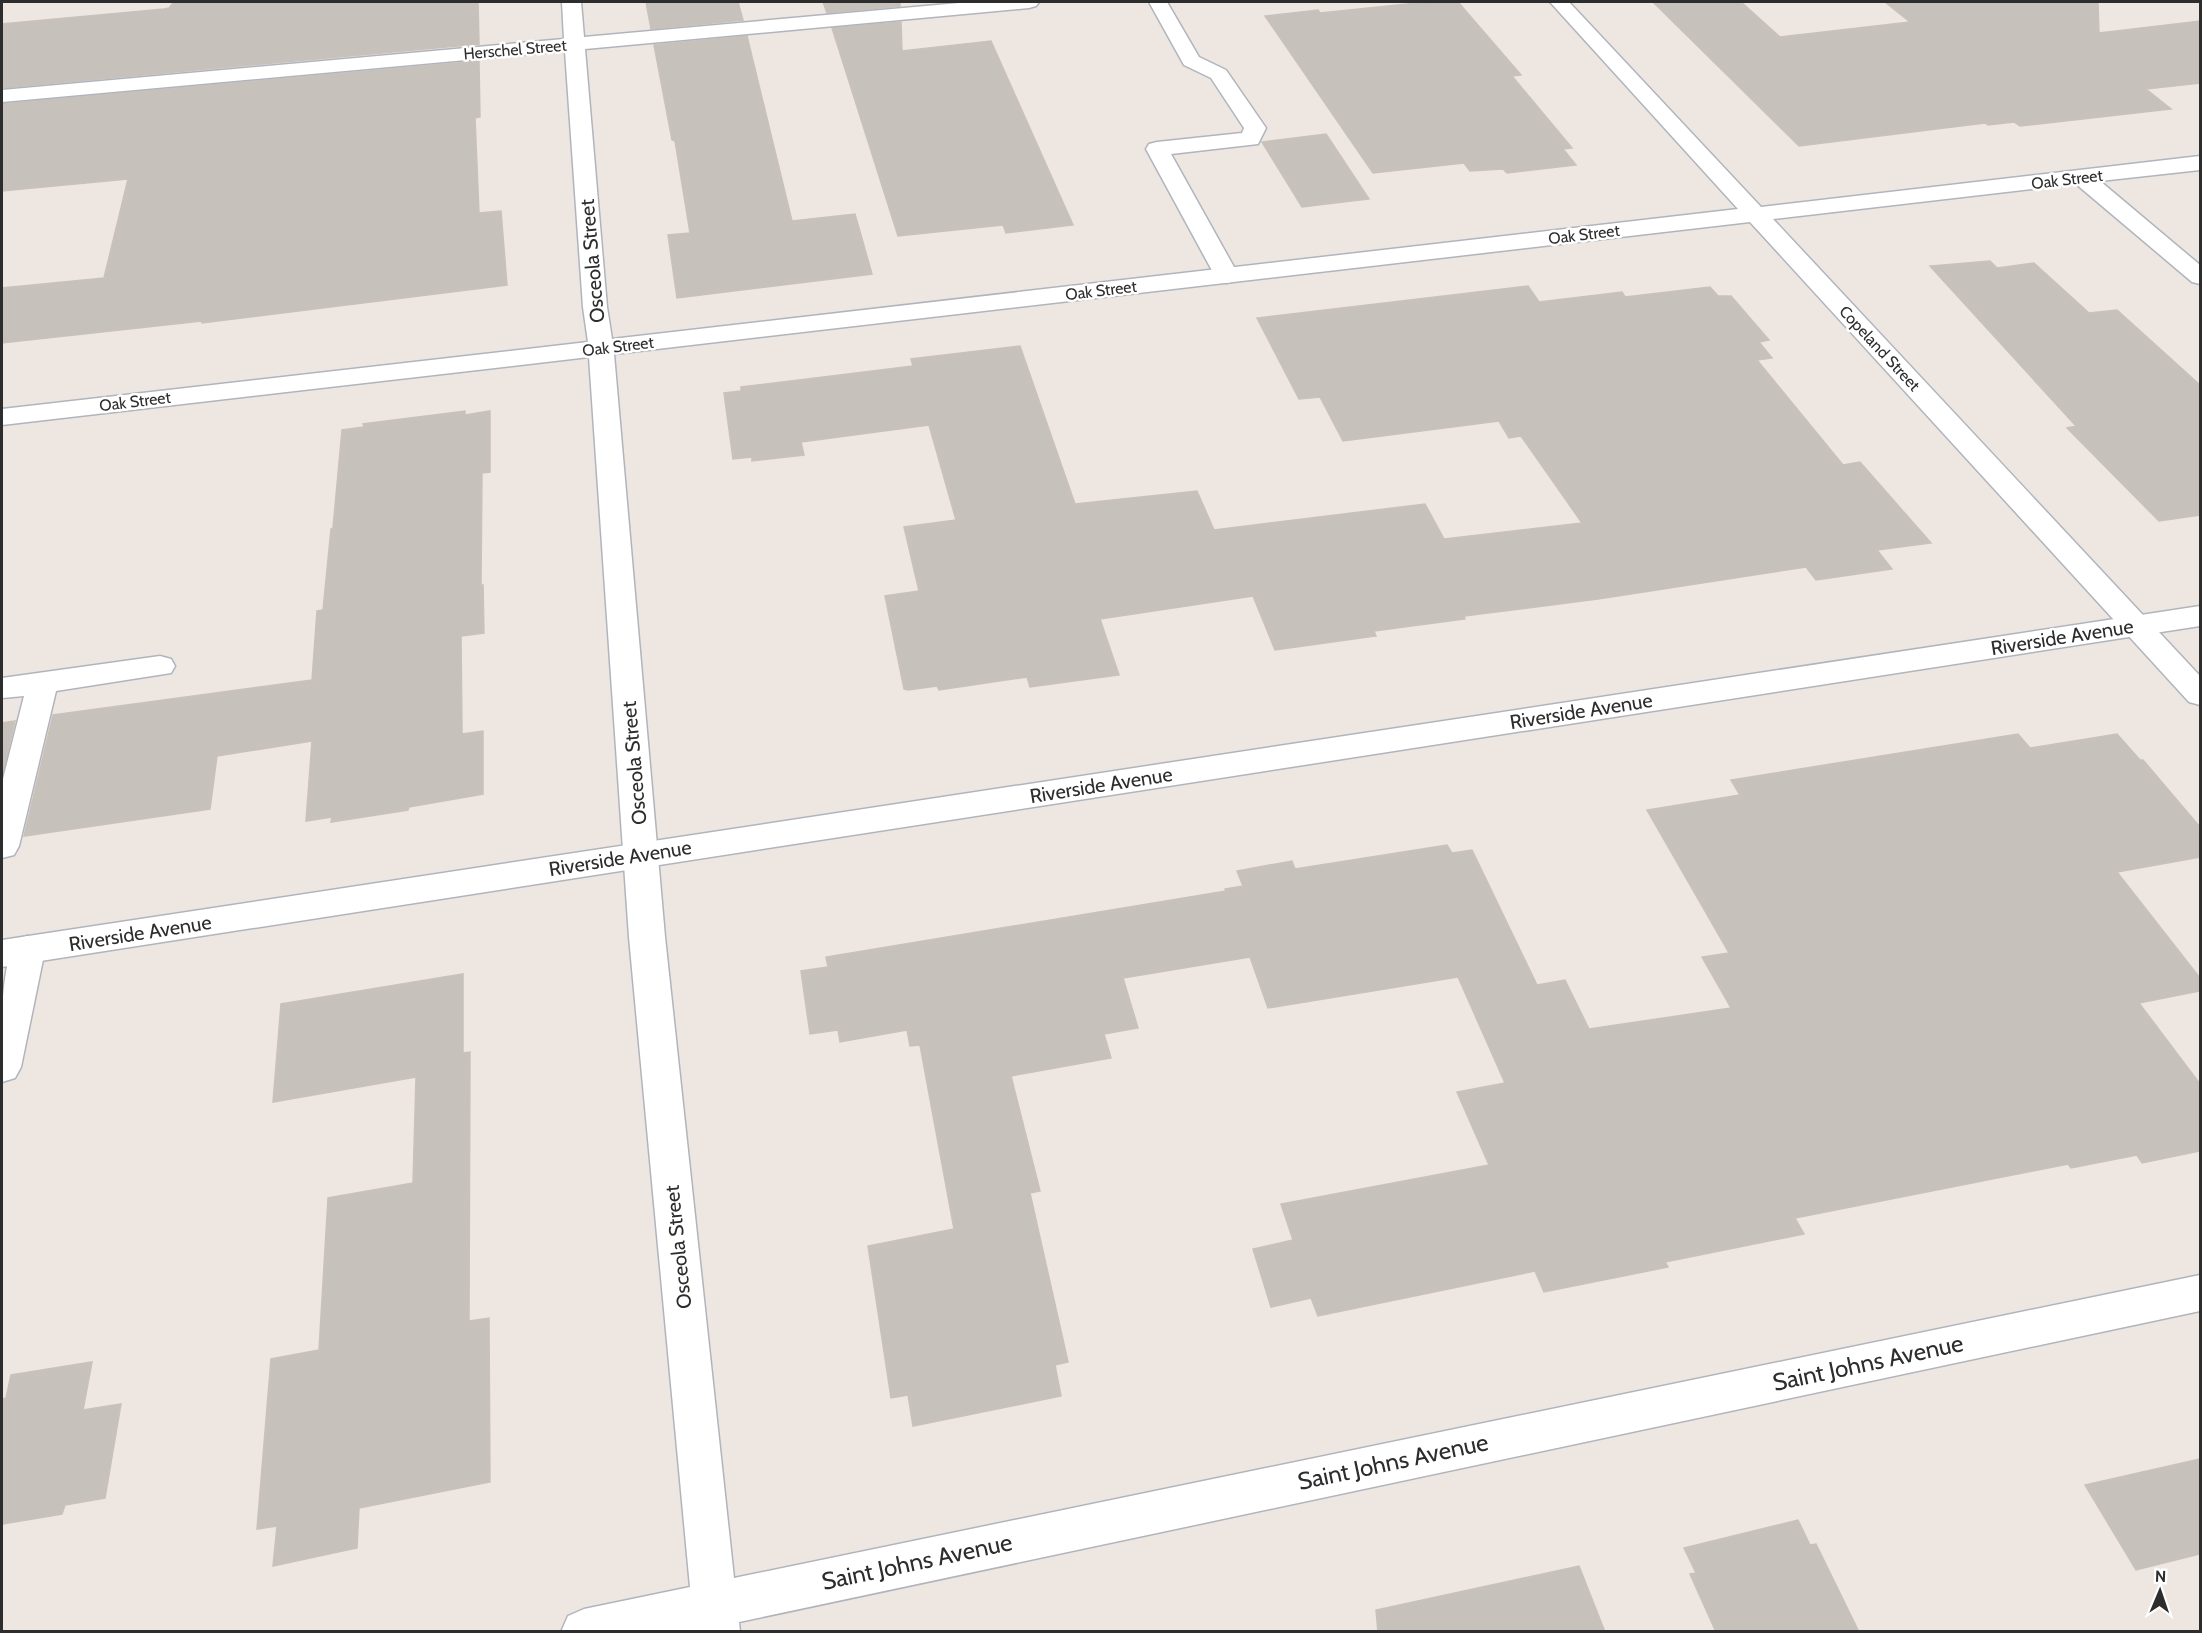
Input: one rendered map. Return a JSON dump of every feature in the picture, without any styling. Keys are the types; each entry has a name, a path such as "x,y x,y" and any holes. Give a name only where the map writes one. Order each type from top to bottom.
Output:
{"street":[{"name":"Osceola Street","path":"571,2 595,307 601,348 647,937 716,1618"},
{"name":"Herschel Street","path":"2,96 1029,2"},
{"path":"1158,2 1191,61 1219,74 1255,128 1250,139 1157,148 1227,276"},
{"name":"Copeland Street","path":"1559,2 2200,695"},
{"name":"Oak Street","path":"2,417 2200,164"},
{"path":"2081,177 2200,277"},
{"name":"Riverside Avenue","path":"14,952 2200,616"},
{"path":"2,688 160,666"},
{"path":"2,846 43,683"},
{"path":"2,1067 14,952"},
{"name":"Saint Johns Avenue","path":"585,1632 716,1618 2200,1293"}],"building":[{"path":"174,2 478,2 479,44 2,88 2,24 164,9 169,8"},
{"path":"646,2 738,2 743,20 651,29"},
{"path":"823,2 900,2 900,6 827,13"},
{"path":"1427,2 1458,2 1521,75 1512,76 1572,148 1563,149 1576,165 1507,173 1503,169 1470,171 1464,163 1373,173 1265,16"},
{"path":"1653,2 1741,2 1780,37 1910,22 1885,2 2098,2 2099,33 2200,21 2200,83 2146,89 2171,109 2020,126 2014,122 1988,125 1985,123 1799,146"},
{"path":"901,22 902,51 991,41 1073,225 1006,233 1003,225 898,236 832,28"},
{"path":"747,36 792,221 855,214 872,274 677,298 668,235 690,233 675,141 672,140 654,45"},
{"path":"479,61 480,117 475,118 479,213 501,211 507,285 202,323 202,321 2,343 2,288 104,278 128,179 2,191 2,104"},
{"path":"1326,134 1369,199 1302,207 1262,142"},
{"path":"1990,261 1997,268 2034,263 2089,313 2117,310 2200,385 2200,515 2159,521 2067,428 2076,426 1930,266"},
{"path":"1528,286 1539,302 1622,292 1625,297 1710,287 1718,296 1731,296 1769,340 1759,342 1772,358 1757,360 1843,465 1860,462 1931,543 1877,550 1892,569 1816,580 1806,567 1598,599 1464,616 1465,619 1374,631 1376,636 1275,650 1253,596 1100,619 1119,675 1030,687 1027,677 939,690 937,686 908,690 904,689 885,596 919,591 904,527 956,520 929,425 801,442 804,455 752,461 752,457 733,459 724,393 741,391 741,387 913,366 911,359 1020,346 1075,504 1197,491 1214,530 1425,504 1444,539 1582,523 1521,436 1509,438 1499,421 1343,441 1320,397 1299,399 1257,318"},
{"path":"465,411 465,415 490,411 490,472 482,473 481,586 483,585 484,633 461,636 462,734 483,731 483,794 409,807 408,810 331,822 332,817 306,821 312,741 217,756 210,809 24,836 53,715 312,680 317,611 323,610 342,430 364,427 363,424"},
{"path":"15,721 2,776 2,723"},
{"path":"2018,734 2030,748 2117,734 2140,760 2143,760 2200,827 2200,857 2117,872 2200,978 2200,991 2139,1003 2200,1084 2200,1151 2142,1163 2137,1155 2071,1168 2068,1164 1795,1218 1804,1234 1665,1262 1668,1267 1544,1292 1535,1271 1318,1316 1311,1298 1271,1307 1253,1249 1293,1240 1281,1204 1489,1165 1457,1092 1505,1083 1458,977 1268,1008 1250,957 1123,978 1138,1028 1104,1034 1111,1058 1011,1076 1040,1191 1030,1193 1068,1362 1055,1365 1061,1396 913,1426 908,1395 891,1398 868,1246 954,1229 920,1045 910,1046 907,1030 840,1042 838,1030 810,1034 801,971 828,967 826,957 1226,891 1225,889 1243,886 1237,871 1292,861 1295,869 1447,845 1452,853 1472,850 1537,985 1565,980 1589,1029 1731,1008 1702,957 1729,953 1647,810 1740,795 1731,780"},
{"path":"463,974 463,1053 470,1052 469,1321 489,1318 490,1482 359,1508 357,1548 273,1566 277,1526 257,1529 271,1359 319,1350 328,1198 413,1183 416,1077 273,1102 281,1004"},
{"path":"92,1362 83,1410 121,1404 105,1498 65,1505 62,1514 2,1524 2,1399 6,1398 11,1375"},
{"path":"2200,1459 2200,1554 2136,1570 2085,1485"},
{"path":"1798,1520 1810,1545 1816,1544 1859,1632 1716,1632 1690,1574 1696,1573 1684,1548"},
{"path":"1579,1566 1605,1632 1378,1632 1376,1610"}]}
